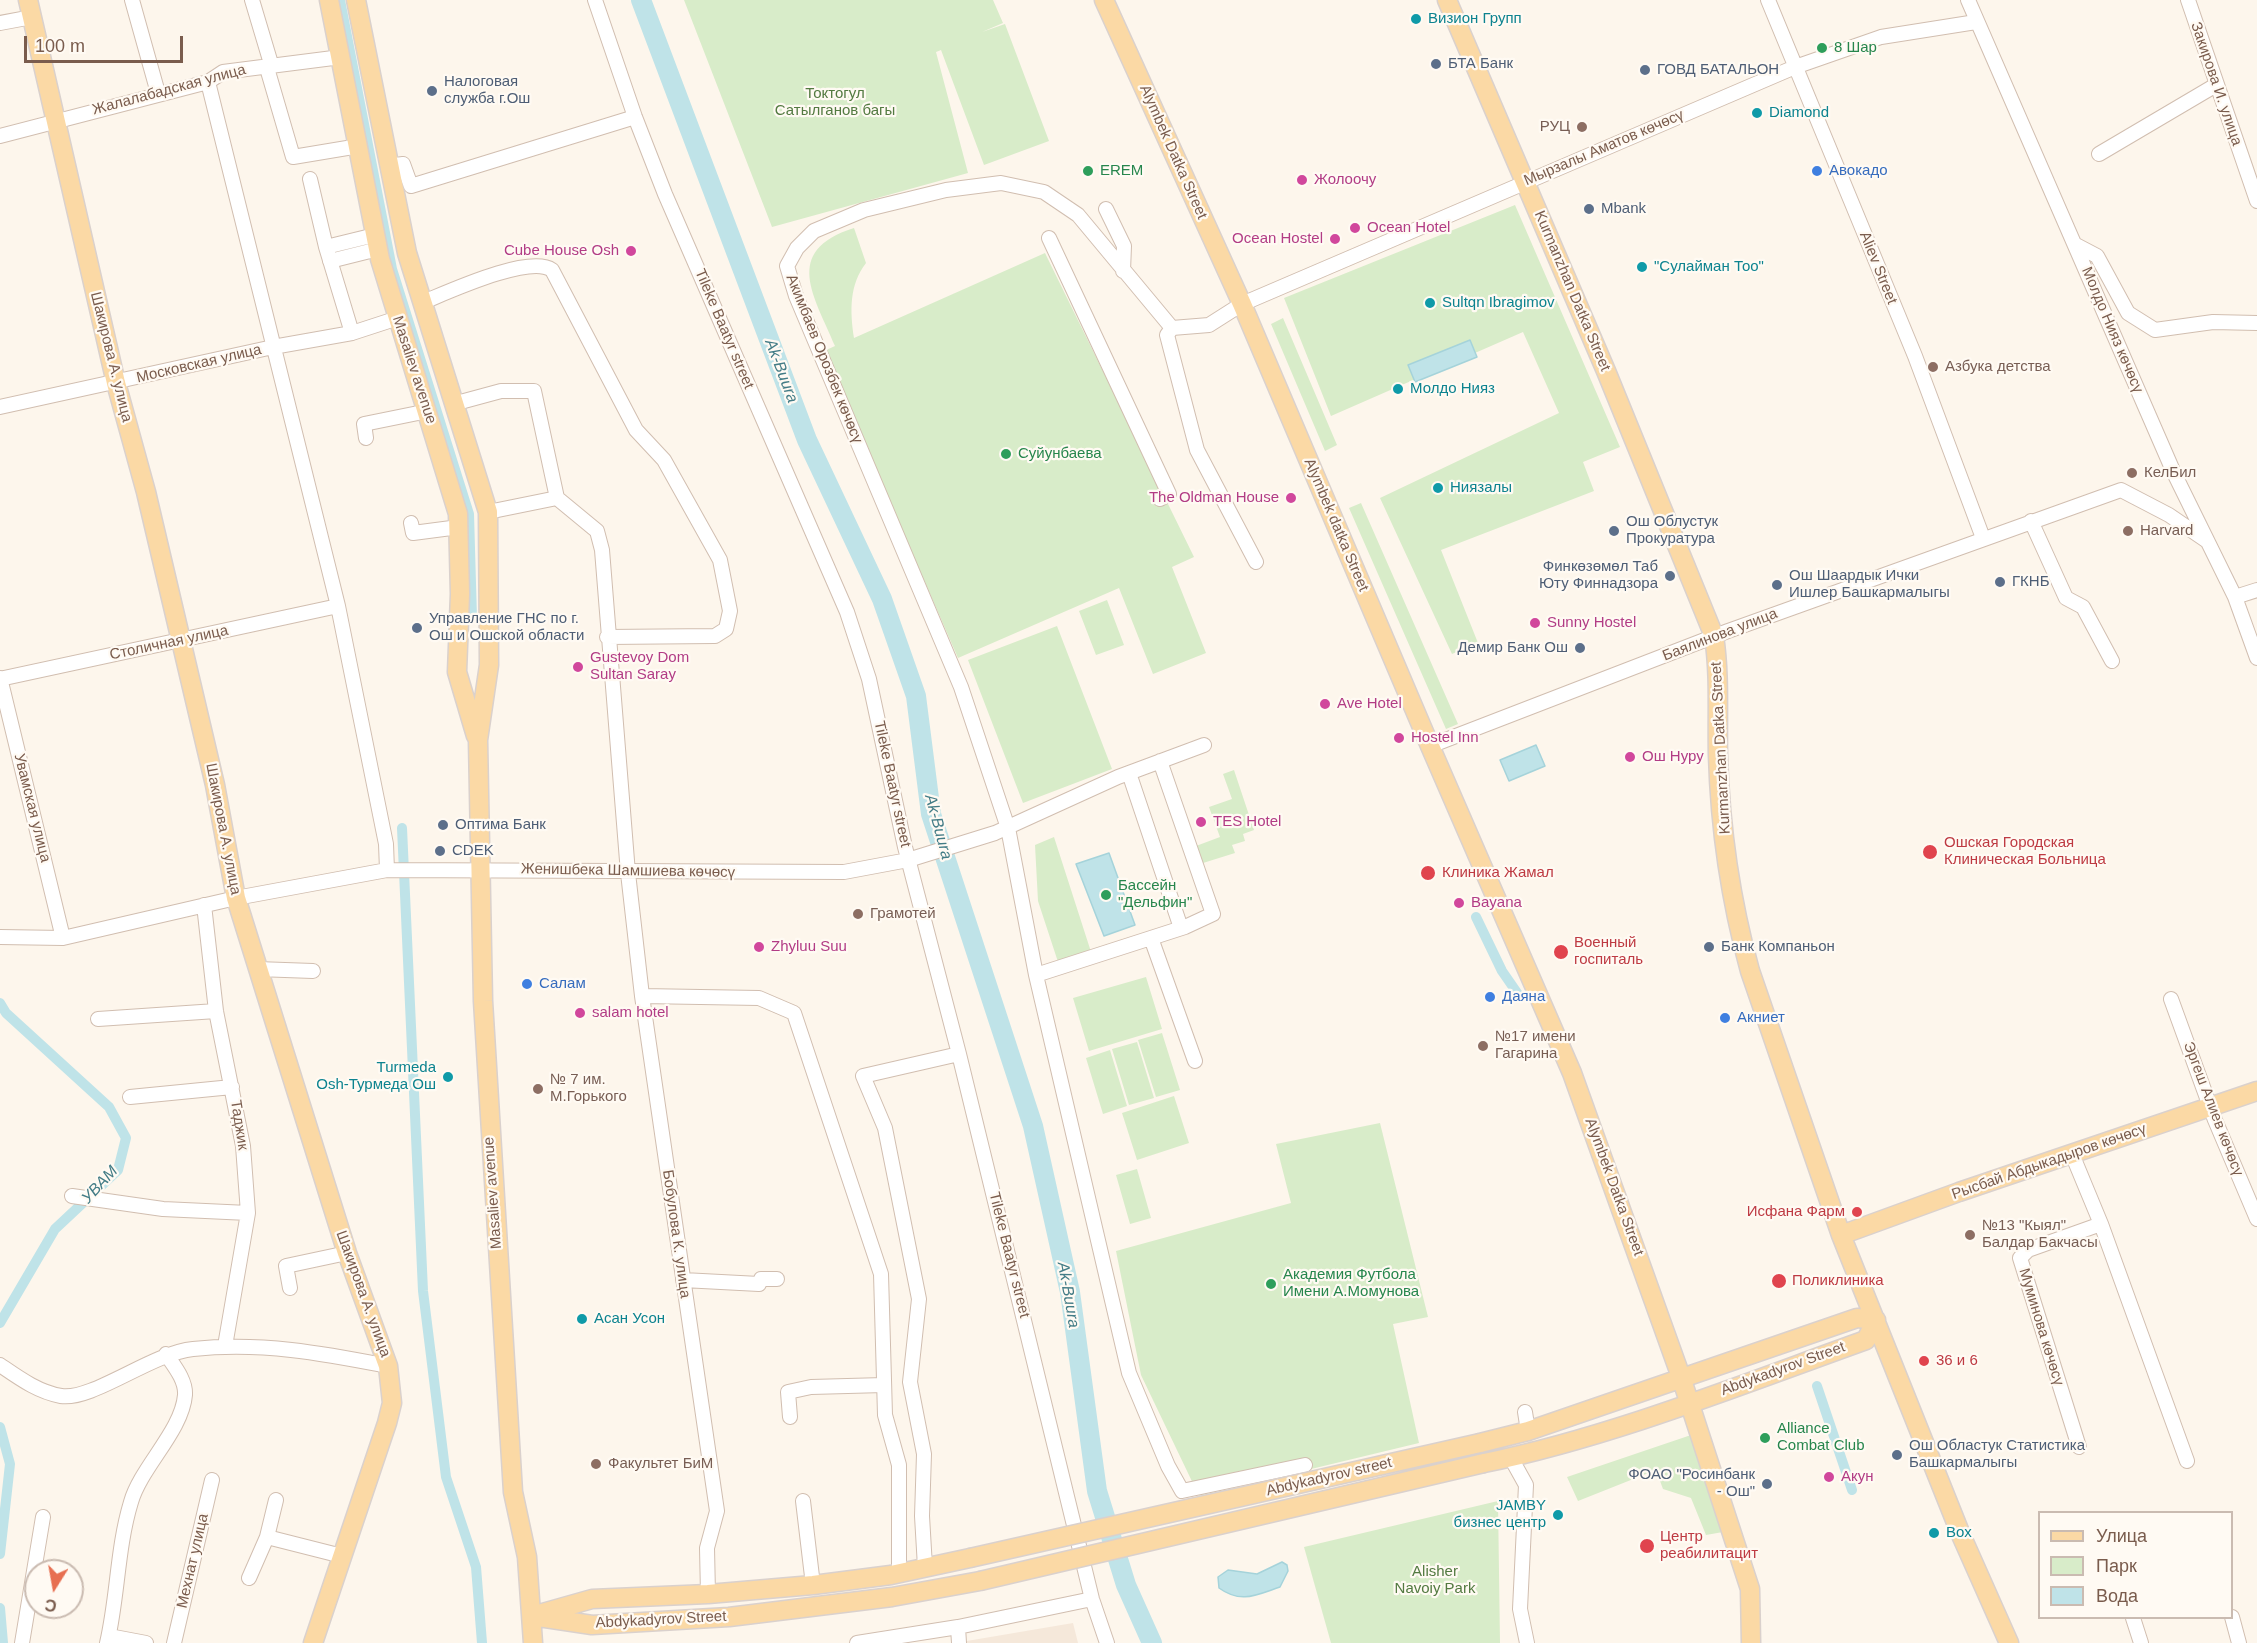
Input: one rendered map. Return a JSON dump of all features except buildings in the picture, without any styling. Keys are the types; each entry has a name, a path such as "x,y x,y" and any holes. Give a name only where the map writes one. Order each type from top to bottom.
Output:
{"main road":[{"name":"Masaliev avenue","path":"329,0 376,242 458,514 457,672 478,740"},
{"name":"Masaliev avenue","path":"356,0 388,166 421,303 488,512 489,665 478,740 490,1138 513,1492 527,1557 533,1643"},
{"name":"Alymbek Datka Street","path":"1104,0 1242,304"},
{"name":"Kurmanzhan Datka Street","path":"1447,0 1525,181 1714,636 1719,670 1718,755 1724,833 1741,939 1841,1235 1960,1535 2008,1643"},
{"name":"Шакирова А. улица","path":"30,8 116,382 146,492 215,785 236,898 347,1253 388,1366 392,1403 387,1423 313,1643"},
{"name":"Alymbek datka Street","path":"1242,304 1430,746"},
{"name":"Alymbek Datka Street","path":"1430,746 1572,1073 1681,1377 1750,1589 1751,1643"},
{"name":"Рысбай Абдыкадыров көчөсү","path":"1841,1235 2257,1091"},
{"name":"Abdykadyrov Street","path":"1484,1463 1511,1458 1689,1402 1866,1340 1876,1320 1857,1318 1681,1377"},
{"name":"Abdykadyrov street","path":"970,1558 1528,1431 1681,1377"},
{"name":"Abdykadyrov street","path":"980,1581 1484,1463"},
{"name":"Abdykadyrov Street","path":"532,1616 592,1599 708,1594 813,1585 899,1573 970,1558"},
{"name":"Abdykadyrov Street","path":"532,1616 592,1625 729,1617 881,1599 980,1581"}],"street":[{"path":"132,0 158,93"},
{"path":"252,0 293,157 359,147"},
{"name":"Tileke Baatyr street","path":"595,0 635,117 665,194 847,612 870,679 908,860 959,1054 1092,1599 1107,1643"},
{"name":"Aliev Street","path":"1768,0 1915,356 1983,538"},
{"name":"Молдо Нияз көчөсү","path":"1968,0 2174,473 2235,597 2257,658"},
{"name":"Закирова И. улица","path":"2188,0 2257,201"},
{"path":"0,23 30,8"},
{"name":"Мырзалы Аматов көчөсү","path":"1242,304 1525,181 1795,68 1881,37 1976,22"},
{"name":"Жалалабадская улица","path":"0,136 158,93 208,82 223,72 250,67 269,68 341,57"},
{"path":"208,82 338,606 390,870"},
{"path":"2099,154 2216,85"},
{"path":"388,166 403,164 411,186 635,117"},
{"path":"310,179 328,254 352,333"},
{"name":"Акимбаев Орозбек көчөсү","path":"1008,828 961,687 796,296 787,266 796,248 814,231 864,210 958,187 1001,183 1044,192 1078,215 1172,328"},
{"path":"1106,209 1124,246 1123,270"},
{"path":"1049,238 1169,494 1160,499"},
{"path":"328,254 376,242"},
{"path":"2076,245 2097,256 2128,313 2155,330 2213,322 2257,323"},
{"path":"421,303 470,283 513,270 540,265 552,270 636,430 664,460 696,516 720,560 730,611 726,628 716,636 608,637"},
{"path":"1242,304 1209,325 1172,328 1167,335 1197,450 1256,562"},
{"name":"Московская улица","path":"0,407 273,347 352,333 398,318"},
{"path":"453,404 501,391 534,391 557,498 488,512"},
{"path":"366,438 364,424 428,411"},
{"name":"Баялинова улица","path":"1430,746 1714,636 2121,490 2169,515 2207,541"},
{"name":"Бобулова К. улица","path":"557,498 592,526 599,536 602,550 628,873 642,996 717,1511 707,1548 708,1594"},
{"path":"2031,521 2066,598 2083,607 2112,661"},
{"path":"411,523 413,533 459,527"},
{"path":"2235,597 2257,590"},
{"name":"Столичная улица","path":"0,679 338,606"},
{"name":"Увамская улица","path":"0,679 63,938"},
{"name":"Женишбека Шамшиева көчөсү","path":"0,937 63,938 236,898 390,870 481,869 628,873 844,872 908,860 991,834 1129,773 1204,745"},
{"path":"1036,975 1181,928 1213,914 1160,761"},
{"path":"1129,773 1181,928"},
{"path":"1008,828 1036,975 1129,1372 1173,1474 1182,1491 1305,1466"},
{"name":"Таджик","path":"204,905 216,1011 243,1146 248,1213 225,1346"},
{"path":"1151,938 1195,1061"},
{"path":"257,969 314,971"},
{"path":"642,996 759,998 794,1013 881,1274 885,1415 899,1465 899,1573"},
{"name":"Эргеш Алиев көчөсү","path":"2171,999 2210,1107 2257,1219"},
{"path":"98,1019 216,1011"},
{"path":"925,1568 922,1516 924,1454 910,1383 919,1299 885,1128 863,1076 959,1054"},
{"path":"130,1096 232,1087"},
{"path":"2072,1154 2102,1224 2187,1461"},
{"path":"84,1198 163,1209 248,1213"},
{"name":"Муминова көчөсү","path":"2079,1447 2020,1258 2028,1250 2102,1224"},
{"path":"290,1288 286,1266 347,1253"},
{"path":"683,1280 759,1284 761,1279 777,1279"},
{"path":"0,1365 21,1380 45,1392 63,1397 81,1395 166,1354 225,1346 301,1349 388,1366"},
{"path":"146,1643 108,1639 121,1545 131,1499 181,1412 185,1394 183,1380 166,1354"},
{"path":"790,1417 788,1392 811,1387 884,1385"},
{"path":"1525,1412 1528,1431"},
{"path":"1511,1458 1526,1485 1520,1609 1527,1643"},
{"name":"Мехнат улица","path":"174,1643 212,1480"},
{"path":"249,1578 267,1537 276,1500"},
{"path":"803,1501 813,1585"},
{"path":"22,1643 44,1517"},
{"path":"267,1537 342,1556"},
{"path":"857,1643 902,1640 1092,1599"},
{"path":"2134,1619 2140,1643"},
{"path":"2233,1619 2239,1643"},
{"path":"958,1627 959,1643"}],"shaded area":[{"path":"1073,1623 1078,1643 955,1643"}],"green space":[{"name":"Токтогул Сатылганов багы","path":"684,0 993,0 1003,23 982,32 1005,24 1049,141 984,165 941,50 936,52 968,173 772,227"},
{"path":"1515,205 1620,447 1583,462 1594,491 1441,550 1478,643 1452,654 1380,498 1559,413 1523,332 1331,416 1284,298"},
{"name":"Суйунбаева","path":"854,228 866,263 856,280 852,299 854,338 1045,253 1194,557 1172,567 1206,653 1153,674 1119,588 958,658 824,351 835,346 813,293 810,277 811,263 817,249 831,238"},
{"path":"1283,318 1337,445 1325,451 1271,324"},
{"path":"1361,503 1458,724 1446,729 1349,508"},
{"path":"1107,600 1124,645 1096,655 1079,611"},
{"path":"1057,626 1112,769 1023,803 968,660"},
{"path":"1234,770 1254,830 1243,834 1245,841 1232,845 1235,853 1203,863 1196,846 1220,837 1209,807 1232,799 1223,774"},
{"path":"1054,837 1092,955 1059,965 1038,901 1035,845"},
{"path":"1146,977 1162,1029 1089,1051 1073,998"},
{"path":"1162,1033 1180,1090 1156,1097 1138,1040"},
{"path":"1137,1042 1154,1098 1129,1105 1112,1049"},
{"path":"1110,1050 1127,1106 1103,1114 1086,1058"},
{"path":"1174,1096 1189,1143 1137,1160 1122,1113"},
{"name":"Академия Футбола Имени А.Момунова","path":"1380,1123 1428,1317 1393,1324 1419,1443 1199,1496 1141,1375 1116,1251 1291,1203 1276,1144"},
{"path":"1137,1169 1151,1218 1130,1224 1116,1175"},
{"path":"1694,1434 1723,1532 1706,1535 1691,1498 1663,1489 1656,1470 1578,1501 1567,1477"},
{"name":"Alisher Navoiy Park","path":"1498,1501 1500,1643 1331,1643 1304,1547"}],"water":[{"path":"1470,340 1477,357 1415,382 1408,365"},
{"path":"1536,745 1545,766 1509,781 1500,760"},
{"name":"Бассейн \"Дельфин\"","path":"1109,853 1135,925 1104,936 1076,864"},
{"path":"1282,1562 1287,1565 1288,1571 1280,1587 1242,1597 1234,1596 1219,1588 1218,1577 1228,1570 1257,1574"}],"waterway":[{"path":"340,0 392,269 469,514 472,618"},
{"name":"Ak-Buura","path":"641,0 807,440 882,599 916,696 931,814 1033,1126 1070,1292 1097,1491 1126,1585 1152,1643"},
{"path":"402,828 423,1291 446,1477 476,1567 482,1643"},
{"path":"1476,917 1502,971 1520,997"},
{"name":"УВАМ","path":"0,1003 6,1013 109,1107 126,1138 118,1170 55,1229 0,1323"},
{"path":"1817,1386 1852,1490"},
{"name":"УВАМ","path":"0,1427 10,1464 0,1554"},
{"name":"УВАМ","path":"0,1608 3,1643"}],"place":[{"name":"Визион Групп","path":"1416,19"},
{"name":"8 Шар","path":"1822,48"},
{"name":"БТА Банк","path":"1436,64"},
{"name":"ГОВД БАТАЛЬОН","path":"1645,70"},
{"name":"Налоговая служба г.Ош","path":"432,91"},
{"name":"Diamond","path":"1757,113"},
{"name":"РУЦ","path":"1582,127"},
{"name":"EREM","path":"1088,171"},
{"name":"Авокадо","path":"1817,171"},
{"name":"Жолоочу","path":"1302,180"},
{"name":"Mbank","path":"1589,209"},
{"name":"Ocean Hotel","path":"1355,228"},
{"name":"Ocean Hostel","path":"1335,239"},
{"name":"Cube House Osh","path":"631,251"},
{"name":"\"Сулайман Тоо\"","path":"1642,267"},
{"name":"Sultqn Ibragimov","path":"1430,303"},
{"name":"Азбука детства","path":"1933,367"},
{"name":"Молдо Нияз","path":"1398,389"},
{"name":"Суйунбаева","path":"1006,454"},
{"name":"КелБил","path":"2132,473"},
{"name":"Ниязалы","path":"1438,488"},
{"name":"The Oldman House","path":"1291,498"},
{"name":"Ош Облустук Прокуратура","path":"1614,531"},
{"name":"Harvard","path":"2128,531"},
{"name":"Финкөзөмөл Таб Юту Финнадзора","path":"1670,576"},
{"name":"ГКНБ","path":"2000,582"},
{"name":"Ош Шаардык Ички Ишлер Башкармалыгы","path":"1777,585"},
{"name":"Sunny Hostel","path":"1535,623"},
{"name":"Управление ГНС по г. Ош и Ошской области","path":"417,628"},
{"name":"Демир Банк Ош","path":"1580,648"},
{"name":"Gustevoy Dom Sultan Saray","path":"578,667"},
{"name":"Ave Hotel","path":"1325,704"},
{"name":"Hostel Inn","path":"1399,738"},
{"name":"Ош Нуру","path":"1630,757"},
{"name":"TES Hotel","path":"1201,822"},
{"name":"Оптима Банк","path":"443,825"},
{"name":"CDEK","path":"440,851"},
{"name":"Ошская Городская Клиническая Больница","path":"1930,852"},
{"name":"Клиника Жамал","path":"1428,873"},
{"name":"Бассейн \"Дельфин\"","path":"1106,895"},
{"name":"Bayana","path":"1459,903"},
{"name":"Грамотей","path":"858,914"},
{"name":"Zhyluu Suu","path":"759,947"},
{"name":"Банк Компаньон","path":"1709,947"},
{"name":"Военный госпиталь","path":"1561,952"},
{"name":"Салам","path":"527,984"},
{"name":"Даяна","path":"1490,997"},
{"name":"salam hotel","path":"580,1013"},
{"name":"Акниет","path":"1725,1018"},
{"name":"№17 имени Гагарина","path":"1483,1046"},
{"name":"Turmeda Osh-Турмеда Ош","path":"448,1077"},
{"name":"№ 7 им. М.Горького","path":"538,1089"},
{"name":"Исфана Фарм","path":"1857,1212"},
{"name":"№13 \"Кыял\" Балдар Бакчасы","path":"1970,1235"},
{"name":"Поликлиника","path":"1779,1281"},
{"name":"Академия Футбола Имени А.Момунова","path":"1271,1284"},
{"name":"Асан Усон","path":"582,1319"},
{"name":"36 и 6","path":"1924,1361"},
{"name":"Alliance Combat Club","path":"1765,1438"},
{"name":"Ош Областук Статистика Башкармалыгы","path":"1897,1455"},
{"name":"Факультет БиМ","path":"596,1464"},
{"name":"Акун","path":"1829,1477"},
{"name":"ФОАО \"Росинбанк - Ош\"","path":"1767,1484"},
{"name":"JAMBY бизнес центр","path":"1558,1515"},
{"name":"Box","path":"1934,1533"},
{"name":"Центр реабилитацит","path":"1647,1546"}]}
